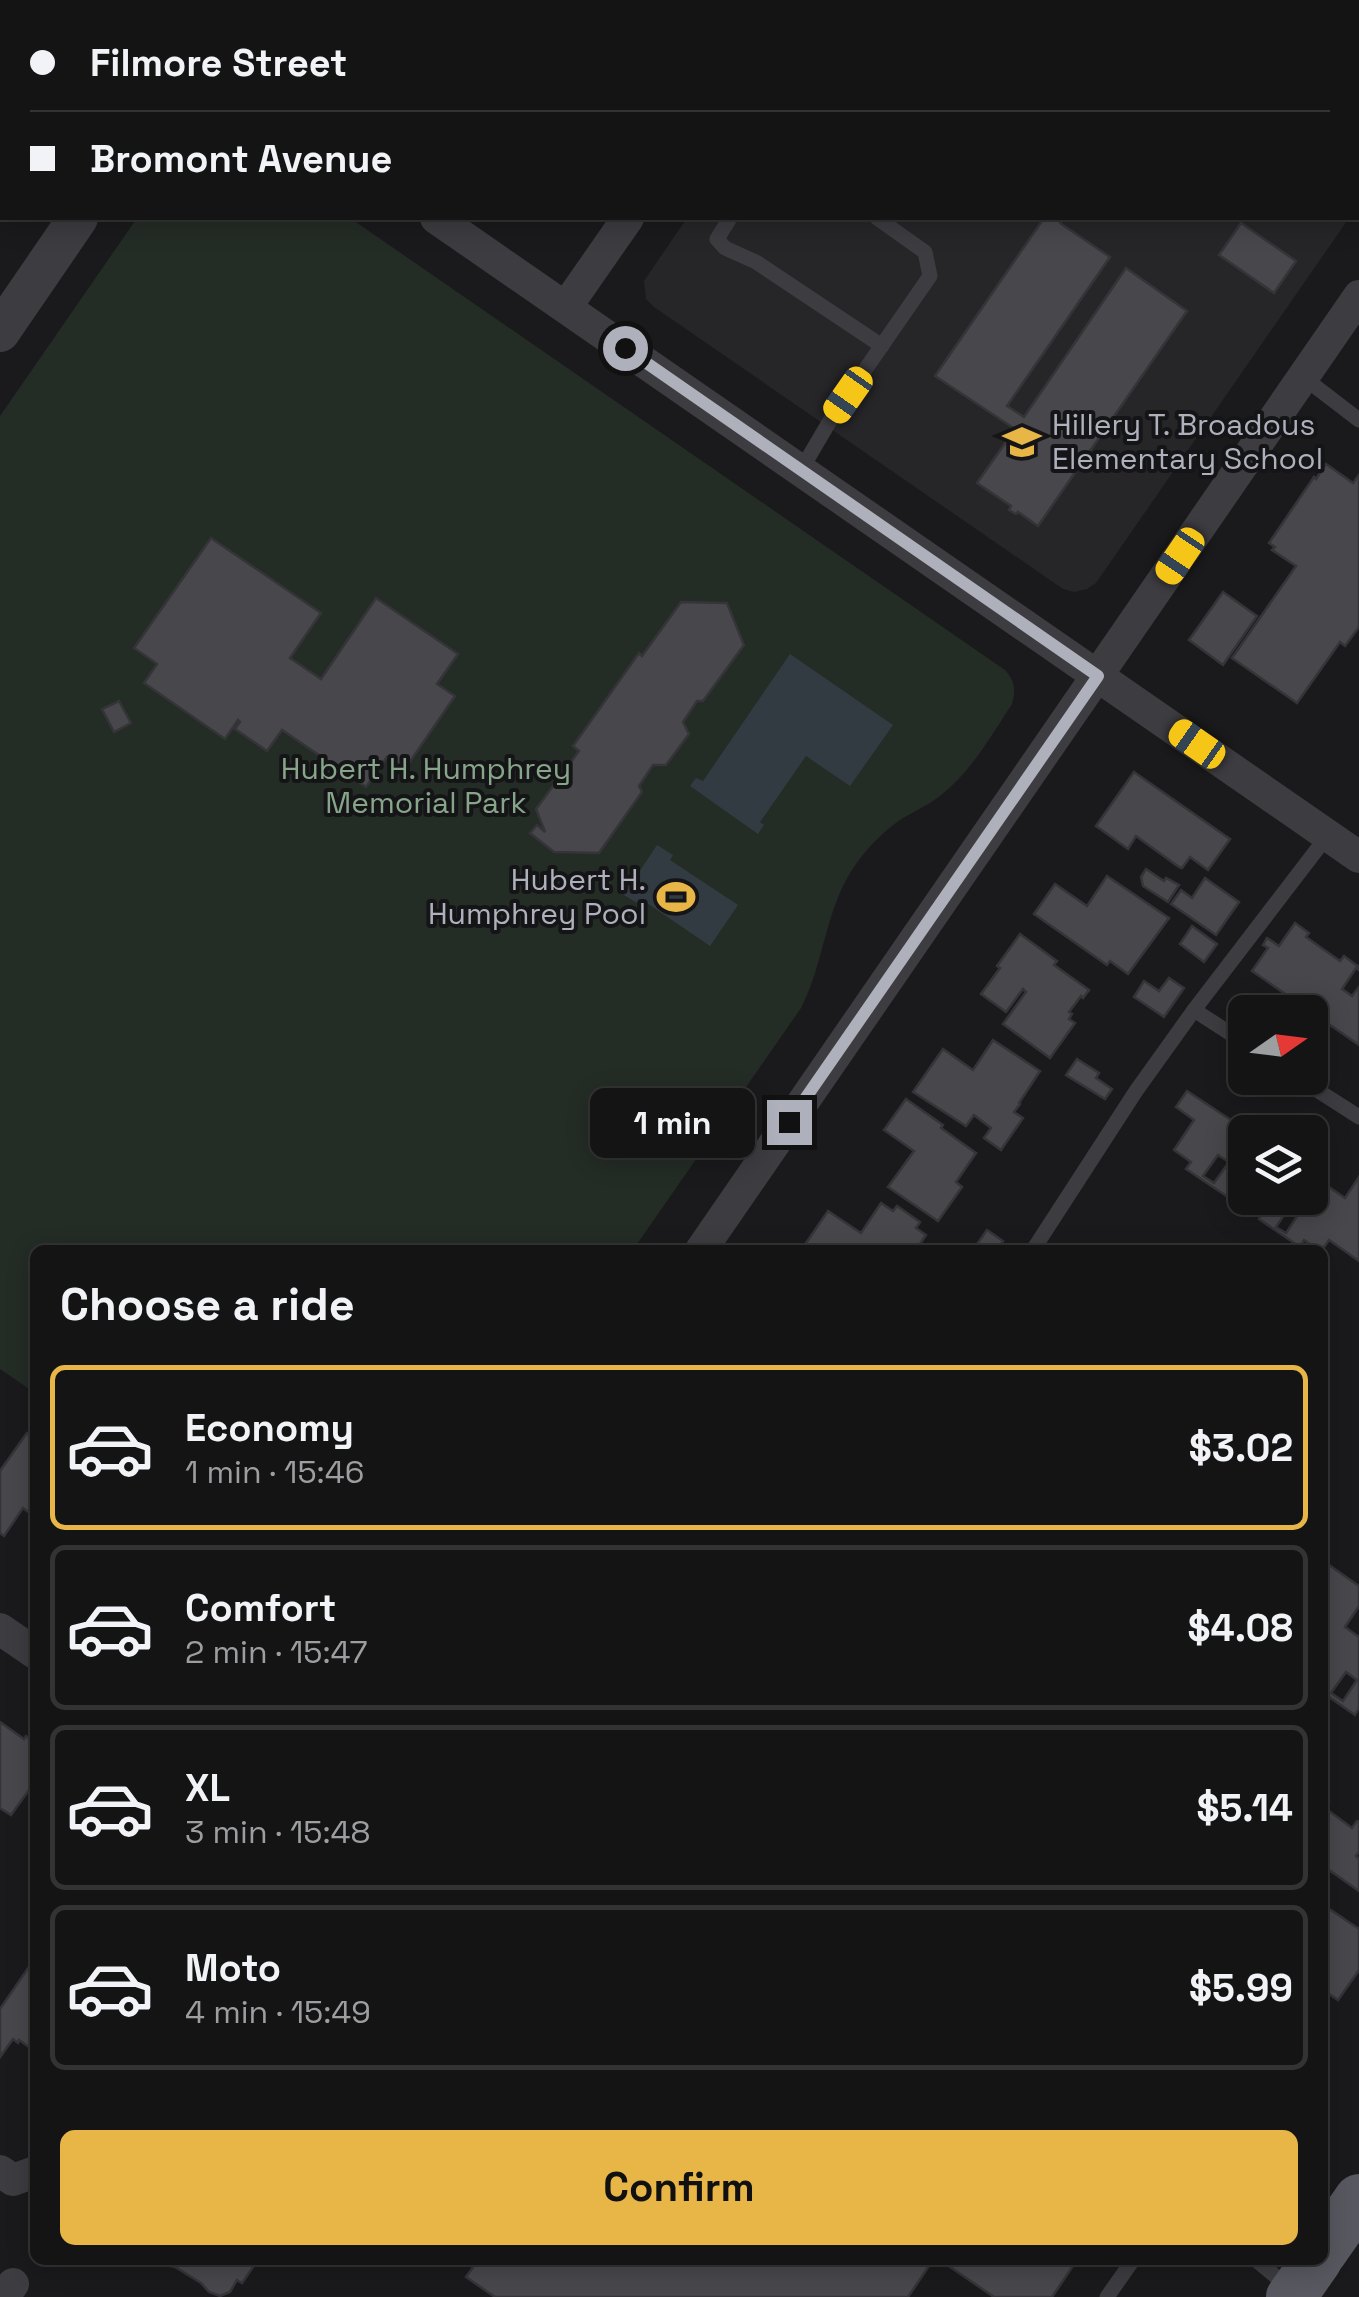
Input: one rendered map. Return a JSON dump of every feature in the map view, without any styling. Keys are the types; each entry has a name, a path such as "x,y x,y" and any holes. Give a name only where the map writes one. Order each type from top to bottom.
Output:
{"main road":[{"path":"1328,2244 1359,2200"}],"street":[{"path":"0,332 77,220"},
{"path":"439,220 1359,857"},
{"path":"566,308 627,220"},
{"path":"703,1245 1359,296"},
{"path":"0,1629 30,1650"}],"lane":[{"path":"729,220 716,239 724,248 756,262 882,346"},
{"path":"801,470 930,276 924,252 880,220"},
{"path":"1303,377 1359,420"},
{"path":"1036,1245 1136,1091 1328,835"},
{"path":"1194,1010 1228,1032"},
{"path":"1325,1095 1359,1117"},
{"path":"1106,2297 1129,2265"},
{"path":"1273,2265 1306,2275"}],"shaded area":[{"name":"Hillery T. Broadous Elementary School","path":"686,220 1348,220 1096,583 1074,592 1063,589 654,307 646,299 644,281"},
{"path":"790,654 893,725 850,786 806,756 760,822 764,825 758,834 690,786 696,778 703,781"},
{"name":"Hubert H. Humphrey Pool","path":"657,845 673,855 670,860 738,905 710,946 641,899 637,903 624,895"}],"green space":[{"name":"Hubert H. Humphrey Memorial Park","path":"136,220 353,220 1005,670 1013,682 1012,704 961,776 940,796 888,830 856,864 831,916 801,1008 636,1245 30,1245 30,1390 0,1369 0,416"}],"building":[{"path":"1043,220 1062,220 1060,223 1110,257 1007,406 1024,417 1126,268 1187,311 1038,526 1009,510 1011,506 977,483 1015,429 935,376"},
{"path":"1241,223 1296,261 1274,293 1219,255"},
{"path":"1326,464 1353,483 1359,475 1359,627 1345,646 1340,642 1297,703 1232,658 1296,566 1272,550 1275,547 1269,543"},
{"path":"211,538 321,613 290,658 321,679 376,598 458,654 437,684 455,696 405,769 387,757 366,787 282,730 267,751 235,729 238,720 225,739 144,683 157,664 134,648"},
{"path":"1223,592 1257,616 1223,665 1189,640"},
{"path":"681,602 727,603 744,645 703,701 697,701 683,722 689,734 666,765 653,765 639,786 642,792 599,853 554,852 530,833 537,825 545,832 536,809 579,751 573,746"},
{"path":"119,701 131,723 114,732 102,709"},
{"path":"1134,772 1230,839 1208,870 1190,857 1179,867 1136,836 1128,849 1096,826"},
{"path":"1146,869 1179,885 1168,902 1143,886 1141,877"},
{"path":"1107,876 1169,918 1128,974 1110,961 1107,965 1034,914 1055,884 1087,906"},
{"path":"1205,878 1239,902 1216,935 1171,904 1181,890 1192,898"},
{"path":"1295,923 1309,933 1306,937 1340,961 1344,956 1359,967 1342,989 1352,996 1359,987 1359,1045 1328,1024 1328,995 1287,995 1252,971 1268,948 1263,945 1267,938 1279,946"},
{"path":"1192,926 1217,944 1204,962 1180,944"},
{"path":"1020,934 1089,990 1069,1012 1069,1019 1075,1023 1050,1058 1003,1024 1026,992 1023,989 1006,1012 981,994"},
{"path":"1169,978 1184,988 1164,1017 1134,997 1144,981 1159,991"},
{"path":"993,1040 1040,1071 1014,1112 1023,1118 1001,1150 984,1138 991,1128 974,1115 966,1126 913,1092 943,1049 973,1070"},
{"path":"1077,1059 1099,1073 1096,1078 1112,1089 1105,1099 1066,1075"},
{"path":"1187,1091 1228,1118 1228,1161 1218,1155 1203,1176 1214,1183 1228,1163 1228,1197 1186,1169 1191,1162 1174,1150 1194,1120 1176,1107"},
{"path":"906,1099 976,1153 956,1182 962,1187 938,1221 888,1187 914,1151 884,1130"},
{"path":"1359,1177 1359,1261 1329,1240 1326,1245 1311,1245 1304,1240 1297,1245 1259,1219 1261,1215 1284,1215 1276,1227 1286,1233 1298,1215 1328,1215 1328,1186 1345,1198"},
{"path":"881,1203 893,1211 897,1206 920,1222 916,1228 926,1235 919,1245 806,1243 828,1211 861,1233"},
{"path":"987,1230 1003,1241 1000,1245 976,1245"},
{"path":"27,1433 30,1435 30,1513 23,1508 4,1536 0,1533 0,1471"},
{"path":"1328,1564 1359,1586 1359,1606 1345,1627 1359,1637 1359,1708 1355,1715 1328,1696","holes":["1346,1672 1357,1680 1343,1701 1331,1693"]},
{"path":"0,1722 30,1739 30,1791 11,1815 0,1808"},
{"path":"1328,1810 1352,1828 1359,1822 1359,1891 1328,1869"},
{"path":"1328,1908 1359,1929 1359,1970 1338,2000 1328,1993"},
{"path":"30,1965 30,2048 13,2039 0,2057 0,2009"},
{"path":"166,2265 255,2265 242,2283 237,2280 230,2292 220,2296"},
{"path":"474,2265 930,2265 908,2297 495,2297 466,2277"},
{"path":"947,2265 1074,2265 1052,2297 994,2297"}],"place":[{"name":"Hillery T. Broadous Elementary School","path":"1022,442"},
{"name":"Hubert H. Humphrey Pool","path":"676,897"}],"route":[{"path":"625,348 1098,676 789,1122"}]}
